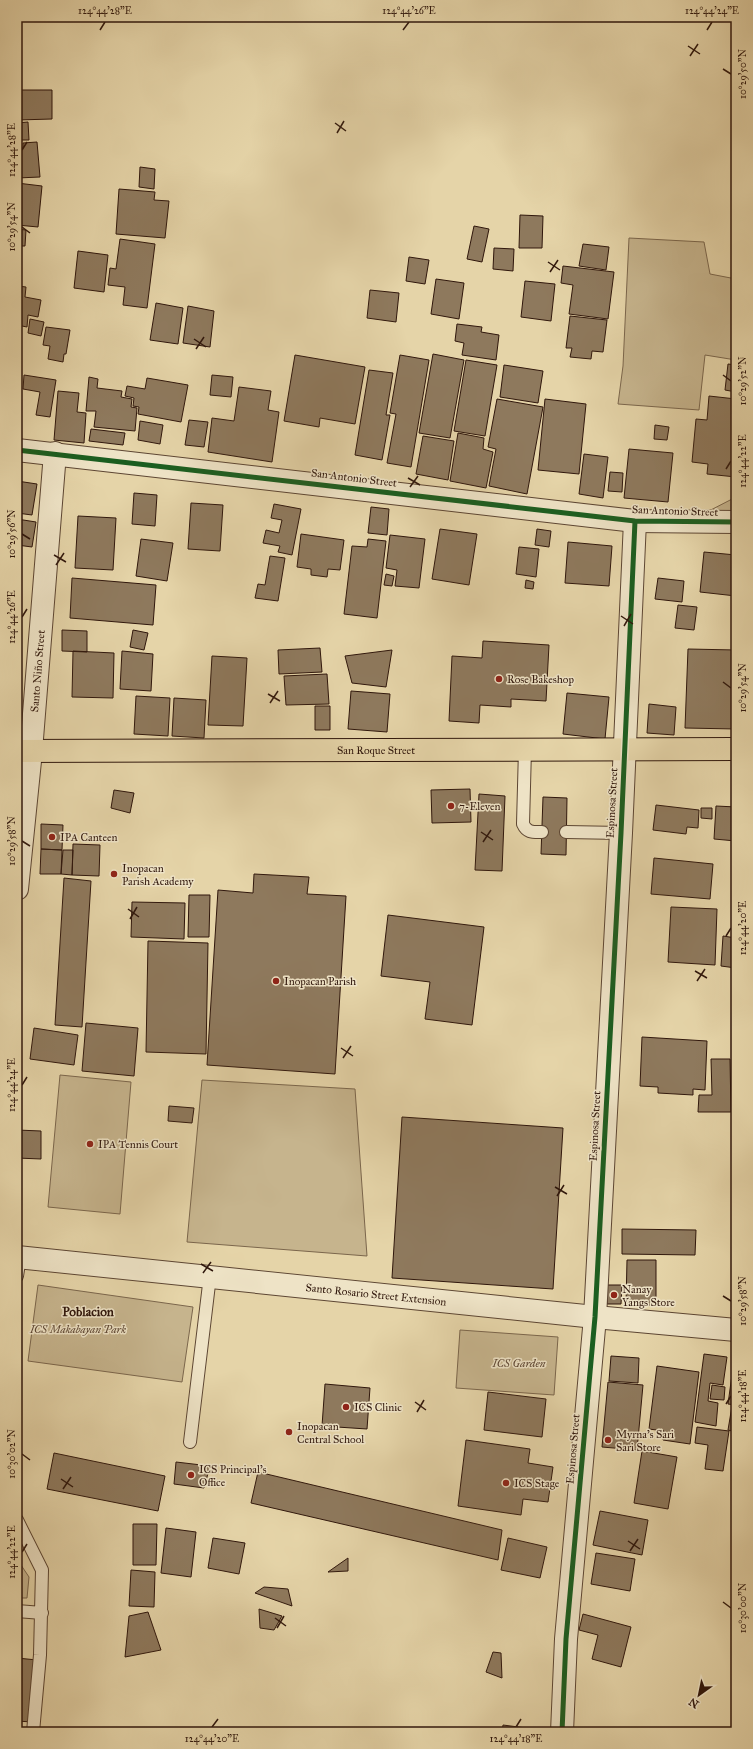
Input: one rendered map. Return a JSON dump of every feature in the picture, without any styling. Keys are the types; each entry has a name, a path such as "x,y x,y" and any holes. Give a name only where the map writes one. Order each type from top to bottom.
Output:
{"main road":[{"name":"San Roque Street","path":"24,751 736,749"}],"street":[{"name":"San Antonio Street","path":"17,450 55,453 635,521 736,522"},
{"name":"Santo Niño Street","path":"17,889 24,751 55,453"},
{"name":"Espinosa Street","path":"562,1732 566,1639 594,1317 621,833 635,521"},
{"name":"Santo Rosario Street Extension","path":"18,1263 210,1276 594,1317 736,1330"}],"lane":[{"path":"525,749 523,824 526,830 530,832 542,832"},
{"path":"566,832 621,833"},
{"path":"190,1442 210,1276"},
{"path":"17,1520 42,1570 42,1613 33,1732"},
{"path":"17,1610 42,1613"}],"green space":[{"path":"629,238 704,242 710,274 736,279 736,360 705,355 699,410 618,404 623,366"},
{"path":"736,497 736,515 703,514"},
{"name":"IPA Tennis Court","path":"60,1075 131,1082 120,1214 48,1207"},
{"path":"202,1080 355,1089 367,1256 187,1242"},
{"name":"ICS Makabayan Park","path":"38,1285 193,1307 182,1382 28,1361"},
{"name":"ICS Garden","path":"460,1330 558,1337 554,1395 456,1388"},
{"path":"17,1559 29,1577 27,1598 17,1598"}],"building":[{"path":"17,90 52,90 52,119 17,120"},
{"path":"28,122 29,140 17,140 17,123"},
{"path":"37,142 40,177 17,178 17,148 23,148 23,143"},
{"path":"140,167 155,169 154,189 139,187"},
{"path":"17,183 42,186 38,227 17,225"},
{"path":"119,189 155,192 154,200 169,201 165,238 116,234"},
{"path":"520,215 543,216 542,248 519,248"},
{"path":"474,226 489,229 482,262 467,259"},
{"path":"17,229 26,230 25,246 17,246"},
{"path":"120,239 155,244 147,308 123,305 125,287 108,285 110,268 116,269"},
{"path":"583,244 609,247 606,270 579,266"},
{"path":"494,248 514,249 513,271 493,269"},
{"path":"78,251 108,255 104,292 74,288"},
{"path":"409,257 429,260 425,284 406,281"},
{"path":"563,266 614,272 608,319 569,314 573,285 561,283"},
{"path":"17,278 19,278 18,286 26,287 25,297 41,300 38,317 28,315 27,327 17,325"},
{"path":"436,279 464,283 459,319 431,314"},
{"path":"525,281 555,284 551,321 521,317"},
{"path":"370,290 399,293 396,322 367,318"},
{"path":"156,303 183,308 178,344 150,340"},
{"path":"188,306 214,311 210,347 183,343"},
{"path":"570,316 607,320 603,352 592,351 591,359 570,357 572,348 566,348"},
{"path":"30,319 44,322 41,336 28,333"},
{"path":"457,324 482,327 481,332 499,335 496,360 462,355 464,343 455,341"},
{"path":"46,327 70,330 66,354 64,354 63,362 48,359 50,346 43,345"},
{"path":"433,354 464,360 450,438 419,433"},
{"path":"295,355 365,367 355,424 320,418 319,427 284,421"},
{"path":"400,355 429,360 411,467 387,463 396,414 390,413"},
{"path":"466,360 497,365 485,436 454,431"},
{"path":"728,364 736,365 736,392 725,390"},
{"path":"504,365 543,371 538,403 500,397"},
{"path":"369,370 393,373 386,415 390,415 382,460 355,455"},
{"path":"17,375 20,376 17,397"},
{"path":"24,375 56,380 50,417 36,415 40,392 23,389"},
{"path":"212,375 233,377 231,397 210,395"},
{"path":"89,377 98,379 97,388 122,391 121,397 132,399 131,407 137,408 135,431 94,427 96,411 86,411"},
{"path":"147,378 188,385 181,422 138,414 139,407 133,406 134,398 125,396 127,386 145,389"},
{"path":"239,387 271,391 268,410 279,412 272,462 208,452 212,418 234,421"},
{"path":"58,391 79,393 77,412 86,413 84,443 54,440"},
{"path":"709,396 736,399 736,477 707,474 708,464 692,462 696,419 707,420"},
{"path":"497,399 543,407 527,494 489,486 496,449 488,447"},
{"path":"545,399 586,404 579,474 538,470"},
{"path":"189,420 208,422 204,447 185,445"},
{"path":"140,421 163,425 160,444 138,440"},
{"path":"655,425 669,427 667,440 654,439"},
{"path":"91,429 125,433 123,445 89,441"},
{"path":"458,433 484,438 483,449 493,452 486,488 450,481"},
{"path":"423,436 454,441 448,480 416,474"},
{"path":"629,449 673,453 668,502 624,498"},
{"path":"584,454 608,457 603,498 579,494"},
{"path":"610,472 623,473 622,492 608,491"},
{"path":"17,481 37,484 32,515 17,513"},
{"path":"134,493 157,495 155,526 132,524"},
{"path":"191,503 223,505 220,551 188,549"},
{"path":"274,504 301,509 292,555 278,552 280,546 263,543 266,530 279,533 282,520 271,518"},
{"path":"371,507 389,509 387,535 368,533"},
{"path":"78,516 116,518 113,570 75,568"},
{"path":"17,519 36,522 32,547 17,545"},
{"path":"440,529 477,534 469,585 432,579"},
{"path":"537,529 551,531 549,547 535,545"},
{"path":"301,534 344,540 340,570 328,569 327,577 311,575 311,569 297,567"},
{"path":"390,535 425,539 419,588 395,586 397,570 386,568"},
{"path":"141,539 173,543 167,581 136,576"},
{"path":"368,539 386,541 377,618 344,614 352,546 367,547"},
{"path":"568,542 612,546 609,586 565,583"},
{"path":"519,547 539,549 536,577 516,574"},
{"path":"17,548 21,548 19,571 17,571"},
{"path":"704,552 736,555 736,596 700,592"},
{"path":"270,556 285,558 278,601 255,598 258,584 265,585"},
{"path":"386,574 394,576 392,586 384,585"},
{"path":"72,578 156,585 153,625 70,618"},
{"path":"658,578 684,581 682,602 655,599"},
{"path":"526,580 534,582 533,589 525,588"},
{"path":"678,605 697,607 694,630 675,628"},
{"path":"62,630 87,631 87,652 62,651"},
{"path":"133,630 148,633 144,650 130,647"},
{"name":"Rose Bakeshop","path":"483,641 549,645 546,701 511,699 511,707 480,705 479,723 449,721 452,656 482,658"},
{"path":"320,648 322,672 279,674 278,650"},
{"path":"688,649 736,650 736,729 685,728"},
{"path":"392,650 386,687 352,683 345,656"},
{"path":"73,651 114,653 113,698 72,697"},
{"path":"122,651 153,654 151,691 120,689"},
{"path":"212,656 247,658 243,726 208,725"},
{"path":"17,661 19,661 17,679"},
{"path":"327,674 329,704 286,705 284,676"},
{"path":"351,691 390,694 387,732 348,729"},
{"path":"567,693 609,697 605,739 563,734"},
{"path":"136,696 170,698 168,736 134,734"},
{"path":"174,698 206,700 204,738 172,736"},
{"path":"649,704 676,707 674,735 647,733"},
{"path":"315,706 330,706 330,730 315,730"},
{"name":"7-Eleven","path":"470,789 471,822 432,823 431,790"},
{"path":"114,790 134,793 130,813 111,808"},
{"path":"479,794 505,796 502,871 475,870"},
{"path":"543,797 567,798 566,855 541,854"},
{"path":"656,805 699,810 698,828 687,827 686,834 653,830"},
{"path":"716,806 736,807 736,841 714,839"},
{"path":"701,808 712,808 712,819 701,818"},
{"name":"IPA Canteen","path":"41,824 63,825 62,850 41,849"},
{"path":"73,844 100,845 99,876 72,875"},
{"path":"41,849 62,850 61,874 40,874"},
{"path":"63,850 73,850 72,875 61,874"},
{"path":"654,858 713,864 710,899 651,894"},
{"name":"Inopacan Parish","path":"254,874 309,877 307,894 346,896 335,1074 207,1065 218,890 253,893"},
{"path":"64,878 91,881 82,1027 55,1025"},
{"path":"189,895 210,895 209,937 188,937"},
{"path":"132,902 185,903 184,939 131,937"},
{"path":"671,907 717,909 715,965 668,962"},
{"path":"388,915 484,927 472,1025 425,1019 430,982 381,976"},
{"path":"723,936 736,938 736,968 721,966"},
{"path":"148,941 208,943 206,1054 146,1052"},
{"path":"86,1023 138,1028 134,1076 82,1071"},
{"path":"34,1028 78,1035 74,1065 30,1059"},
{"path":"642,1037 707,1041 705,1090 693,1089 693,1095 658,1093 658,1087 640,1086"},
{"path":"711,1059 730,1059 731,1112 698,1112 699,1095 712,1095"},
{"path":"169,1106 194,1108 192,1123 168,1121"},
{"path":"402,1117 563,1128 553,1289 392,1278"},
{"path":"17,1130 41,1131 41,1159 17,1158"},
{"path":"622,1229 696,1230 695,1255 622,1254"},
{"path":"627,1260 656,1260 656,1305 626,1305"},
{"name":"Nanay Yangs Store","path":"607,1285 622,1285 621,1304 607,1304"},
{"path":"704,1354 727,1357 723,1385 710,1383 708,1401 718,1403 716,1426 695,1422"},
{"path":"611,1356 639,1358 638,1383 609,1381"},
{"path":"734,1360 736,1360 736,1405 728,1404"},
{"path":"657,1366 699,1372 690,1444 663,1440 664,1431 649,1429"},
{"path":"608,1382 643,1385 637,1450 602,1447"},
{"name":"ICS Clinic","path":"325,1384 370,1388 367,1429 322,1426"},
{"path":"712,1385 725,1387 724,1400 710,1399"},
{"path":"488,1392 546,1399 542,1437 484,1430"},
{"path":"732,1406 736,1406 736,1432 728,1430"},
{"path":"697,1427 729,1431 723,1471 705,1469 708,1445 695,1443"},
{"name":"ICS Stage","path":"466,1440 530,1449 528,1463 553,1467 548,1502 523,1499 521,1515 458,1506"},
{"path":"642,1451 677,1457 668,1509 634,1503"},
{"path":"54,1453 165,1476 158,1511 47,1489"},
{"name":"ICS Principal's Office","path":"176,1462 210,1466 204,1488 174,1484"},
{"path":"258,1472 502,1530 498,1560 251,1503"},
{"path":"600,1511 648,1520 642,1555 593,1545"},
{"path":"133,1524 157,1524 156,1565 133,1565"},
{"path":"166,1528 196,1532 191,1577 161,1573"},
{"path":"213,1538 245,1543 239,1574 208,1568"},
{"path":"508,1538 547,1547 540,1578 501,1570"},
{"path":"596,1553 635,1559 630,1591 591,1584"},
{"path":"348,1558 348,1571 328,1572"},
{"path":"131,1570 155,1572 154,1607 129,1606"},
{"path":"264,1587 288,1589 292,1606 255,1593"},
{"path":"259,1609 282,1616 274,1630 260,1628"},
{"path":"148,1612 161,1650 125,1657 129,1616"},
{"path":"583,1614 631,1627 621,1667 592,1659 598,1635 579,1630"},
{"path":"493,1652 501,1653 502,1678 486,1672"},
{"path":"17,1658 37,1660 32,1722 17,1721"},
{"path":"503,1725 549,1731 502,1732"}],"cycle path":[{"path":"17,450 635,521 736,522"},
{"path":"562,1732 566,1639 595,1317 621,833 635,521"}],"place":[{"name":"Rose Bakeshop","path":"499,679"},
{"name":"7-Eleven","path":"451,806"},
{"name":"IPA Canteen","path":"52,837"},
{"name":"Inopacan Parish Academy","path":"114,874"},
{"name":"Inopacan Parish","path":"276,981"},
{"name":"IPA Tennis Court","path":"90,1144"},
{"name":"Nanay Yangs Store","path":"614,1295"},
{"name":"ICS Clinic","path":"346,1407"},
{"name":"Inopacan Central School","path":"289,1432"},
{"name":"Myrna's Sari Sari Store","path":"608,1440"},
{"name":"ICS Principal's Office","path":"191,1475"},
{"name":"ICS Stage","path":"506,1483"}],"district":[{"name":"Poblacion","path":"88,1312"}]}
